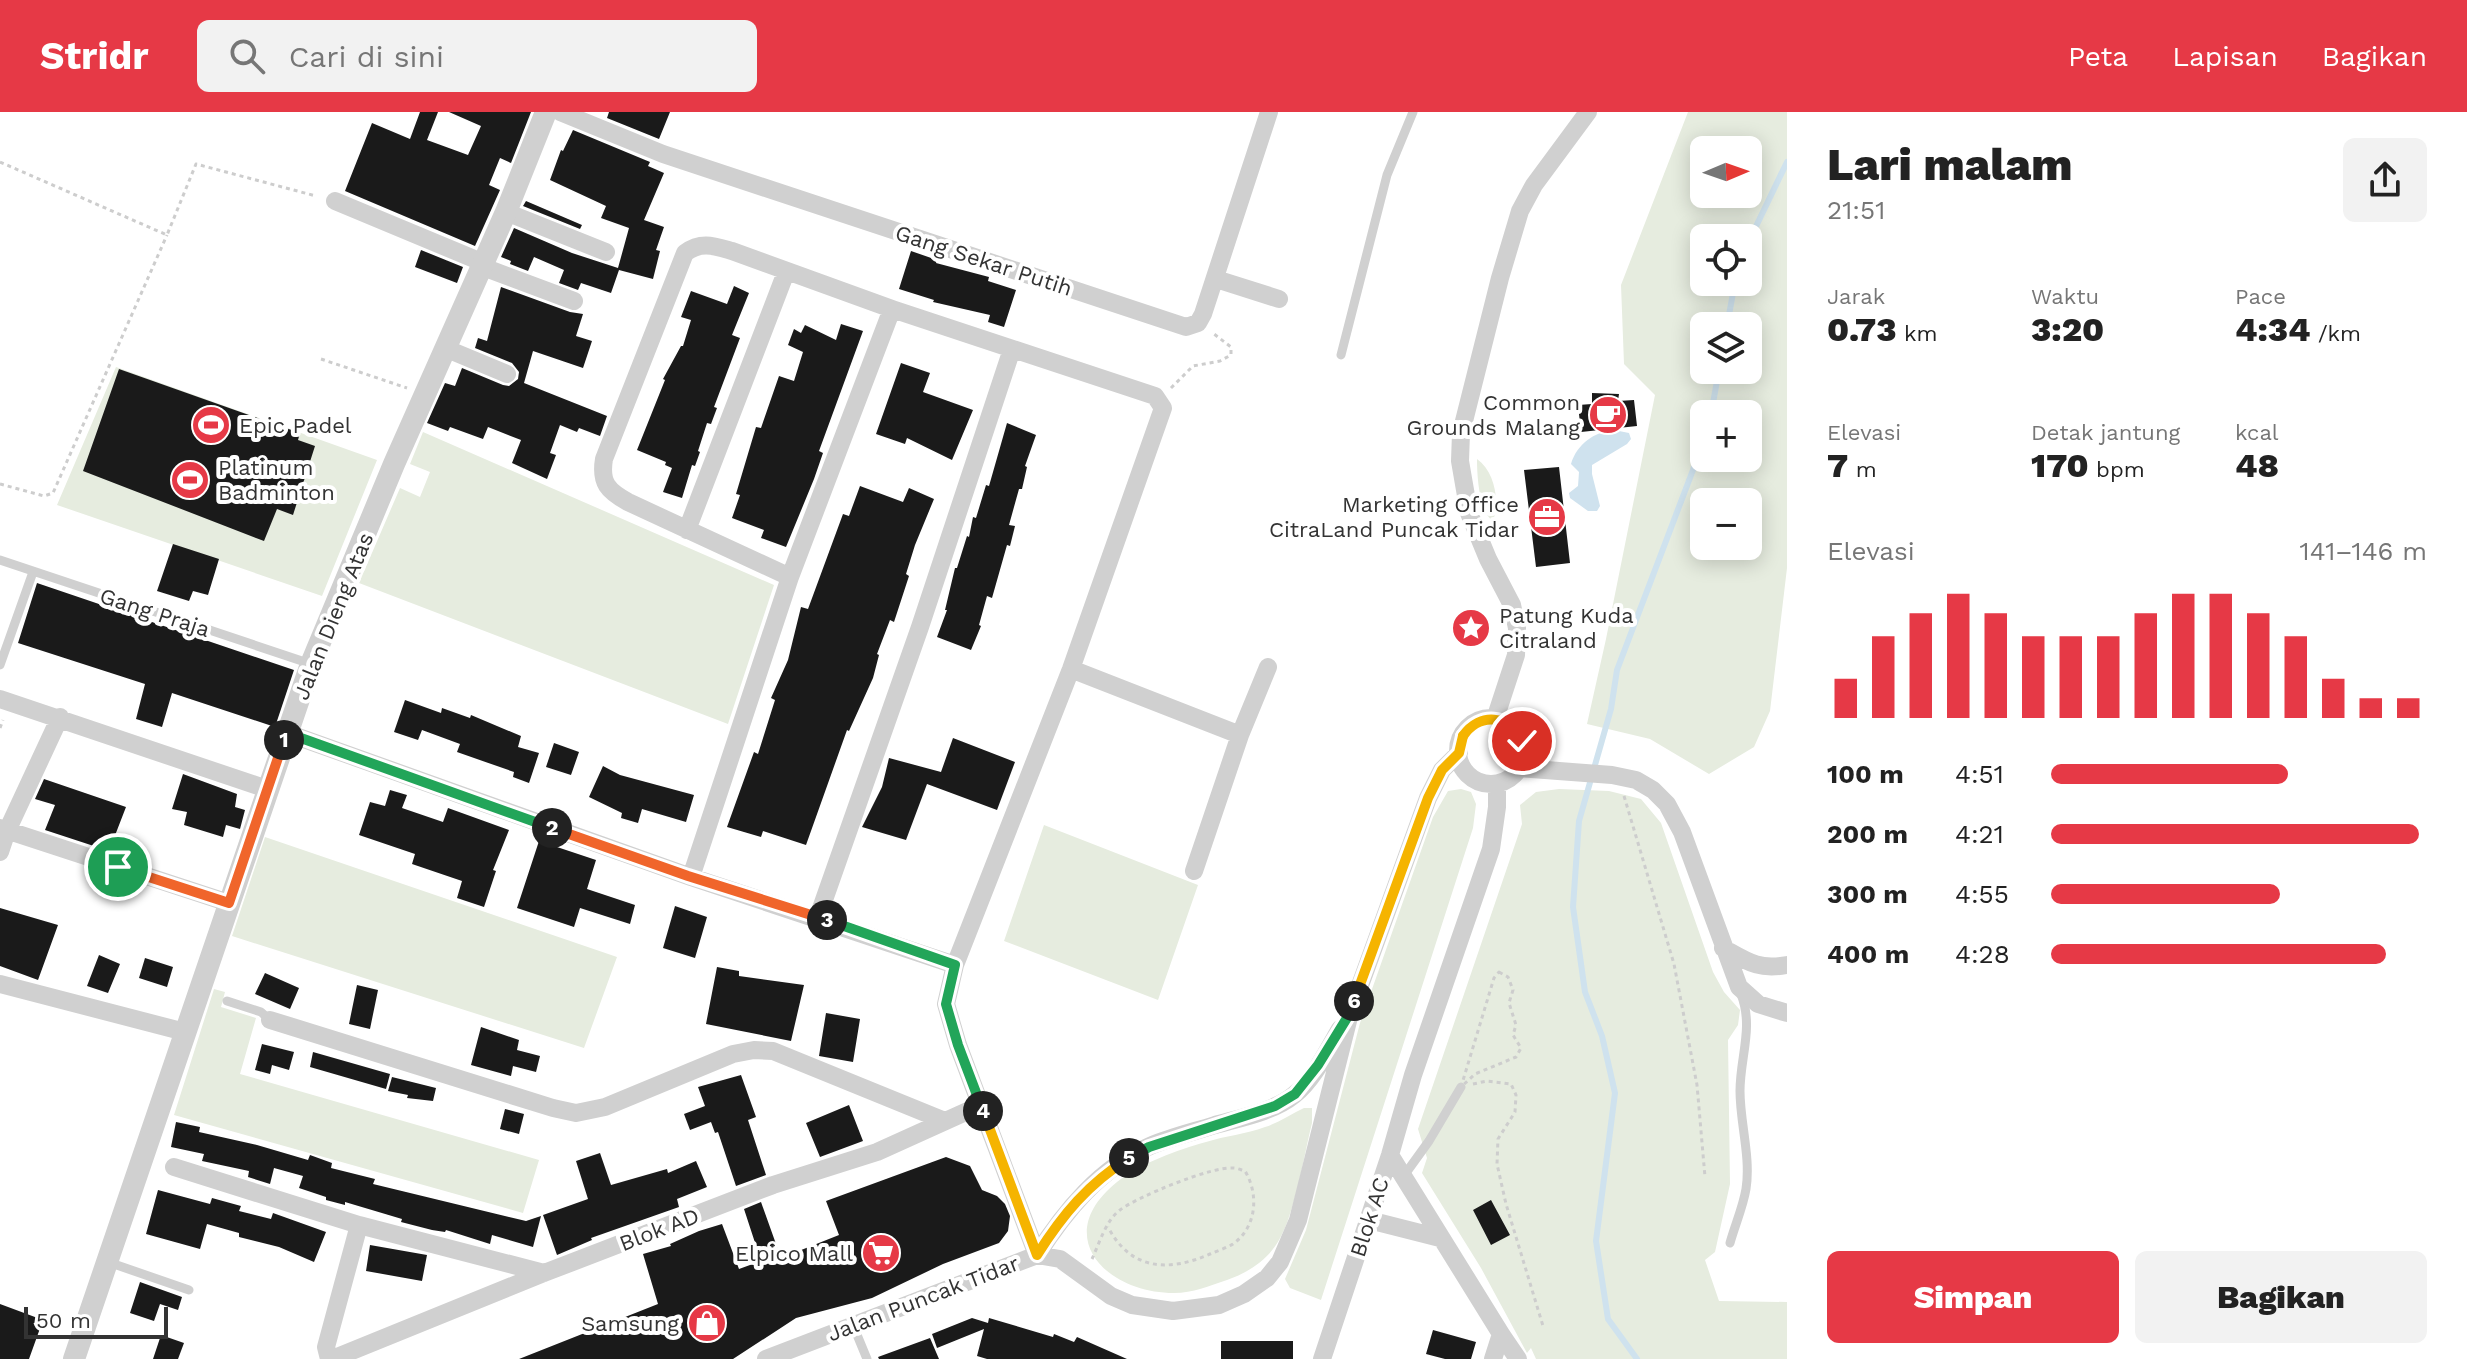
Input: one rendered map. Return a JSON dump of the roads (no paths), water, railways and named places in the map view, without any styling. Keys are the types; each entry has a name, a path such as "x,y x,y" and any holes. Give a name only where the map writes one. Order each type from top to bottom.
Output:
{"street":[{"name":"Jalan Dieng Atas","path":"74,1359 311,664 484,265 546,112"},
{"name":"Gang Sekar Putih","path":"560,112 663,154 1186,327 1198,323 1216,279"},
{"path":"1269,112 1216,279 1279,299"},
{"path":"1495,719 1516,655 1517,628 1512,605 1469,513 1460,461 1461,433 1520,211 1534,185 1588,112"},
{"path":"335,201 574,301"},
{"path":"506,212 606,252"},
{"path":"790,577 628,502 606,488 602,470 604,459 685,253 698,246 707,245 1155,396 1163,408 1071,669 955,965 946,1004 958,1045 1037,1255"},
{"path":"687,530 786,272"},
{"path":"691,877 790,577 892,309"},
{"path":"447,349 507,374"},
{"path":"818,917 920,627 1012,349"},
{"path":"1194,871 1240,735 1268,667"},
{"path":"1071,669 1240,735"},
{"path":"0,699 267,789"},
{"path":"0,852 4,829 60,717"},
{"path":"1495,719 1511,726 1522,741 1523,759 1514,775 1497,784 1479,782 1471,777 1460,762 1459,753 1463,735 1469,727 1476,722 1495,719"},
{"path":"287,733 691,877 955,965"},
{"name":"Jalan Puncak Tidar","path":"766,1359 1037,1255 1060,1259 1111,1296 1132,1305 1163,1310 1194,1310 1219,1305 1244,1294 1267,1278 1289,1244 1350,1013 1428,798 1442,770 1459,753"},
{"path":"1519,768 1615,776 1636,780 1653,790 1667,804 1682,832 1739,987 1758,1004 1787,1013"},
{"name":"Blok AC","path":"1322,1359 1390,1155 1413,1075 1491,849 1497,784"},
{"path":"4,829 229,903"},
{"path":"1723,948 1753,966 1770,968 1787,965"},
{"path":"0,984 185,1032"},
{"name":"Jalan Puncak Tidar","path":"1037,1255 1062,1216 1090,1186 1125,1160 1149,1147 1275,1106 1295,1094 1318,1065 1350,1013"},
{"path":"270,1020 576,1113 605,1107 733,1054 754,1050 773,1051 945,1121"},
{"path":"1295,1094 1327,1107"},
{"name":"Blok AD","path":"359,1225 326,1347 331,1359 773,1185 877,1152 981,1105"},
{"path":"1390,1155 1518,1359"},
{"path":"174,1167 359,1225 544,1273"},
{"path":"1369,1220 1440,1238"},
{"path":"1493,1359 1501,1334"}],"lane":[{"path":"1341,355 1387,175 1413,112"},
{"name":"Gang Praja","path":"0,560 311,664"},
{"path":"0,665 33,572"},
{"path":"1730,1243 1746,1188 1746,1148 1740,1093 1748,1022 1739,987"},
{"path":"227,1001 261,1012 270,1020"},
{"path":"1403,1177 1461,1087"},
{"path":"108,1262 189,1290"},
{"path":"853,1324 867,1359"}],"water":[{"path":"1614,430 1629,433 1631,439 1592,465 1600,506 1597,511 1588,511 1570,498 1569,493 1578,486 1579,472 1571,464 1587,440"}],"waterway":[{"path":"1757,224 1787,162"},
{"path":"1730,312 1732,296"},
{"path":"1714,400 1716,384"},
{"path":"1637,1359 1608,1319 1596,1241 1615,1093 1602,1036 1585,992 1573,907 1579,821 1611,709 1617,670 1692,472"}],"place":[{"name":"Common Grounds Malang","path":"1608,415"},
{"name":"Epic Padel","path":"211,425"},
{"name":"Platinum Badminton","path":"190,480"},
{"name":"Marketing Office CitraLand Puncak Tidar","path":"1547,517"},
{"name":"Patung Kuda Citraland","path":"1471,628"},
{"name":"Elpico Mall","path":"881,1253"},
{"name":"Samsung","path":"707,1323"}]}
